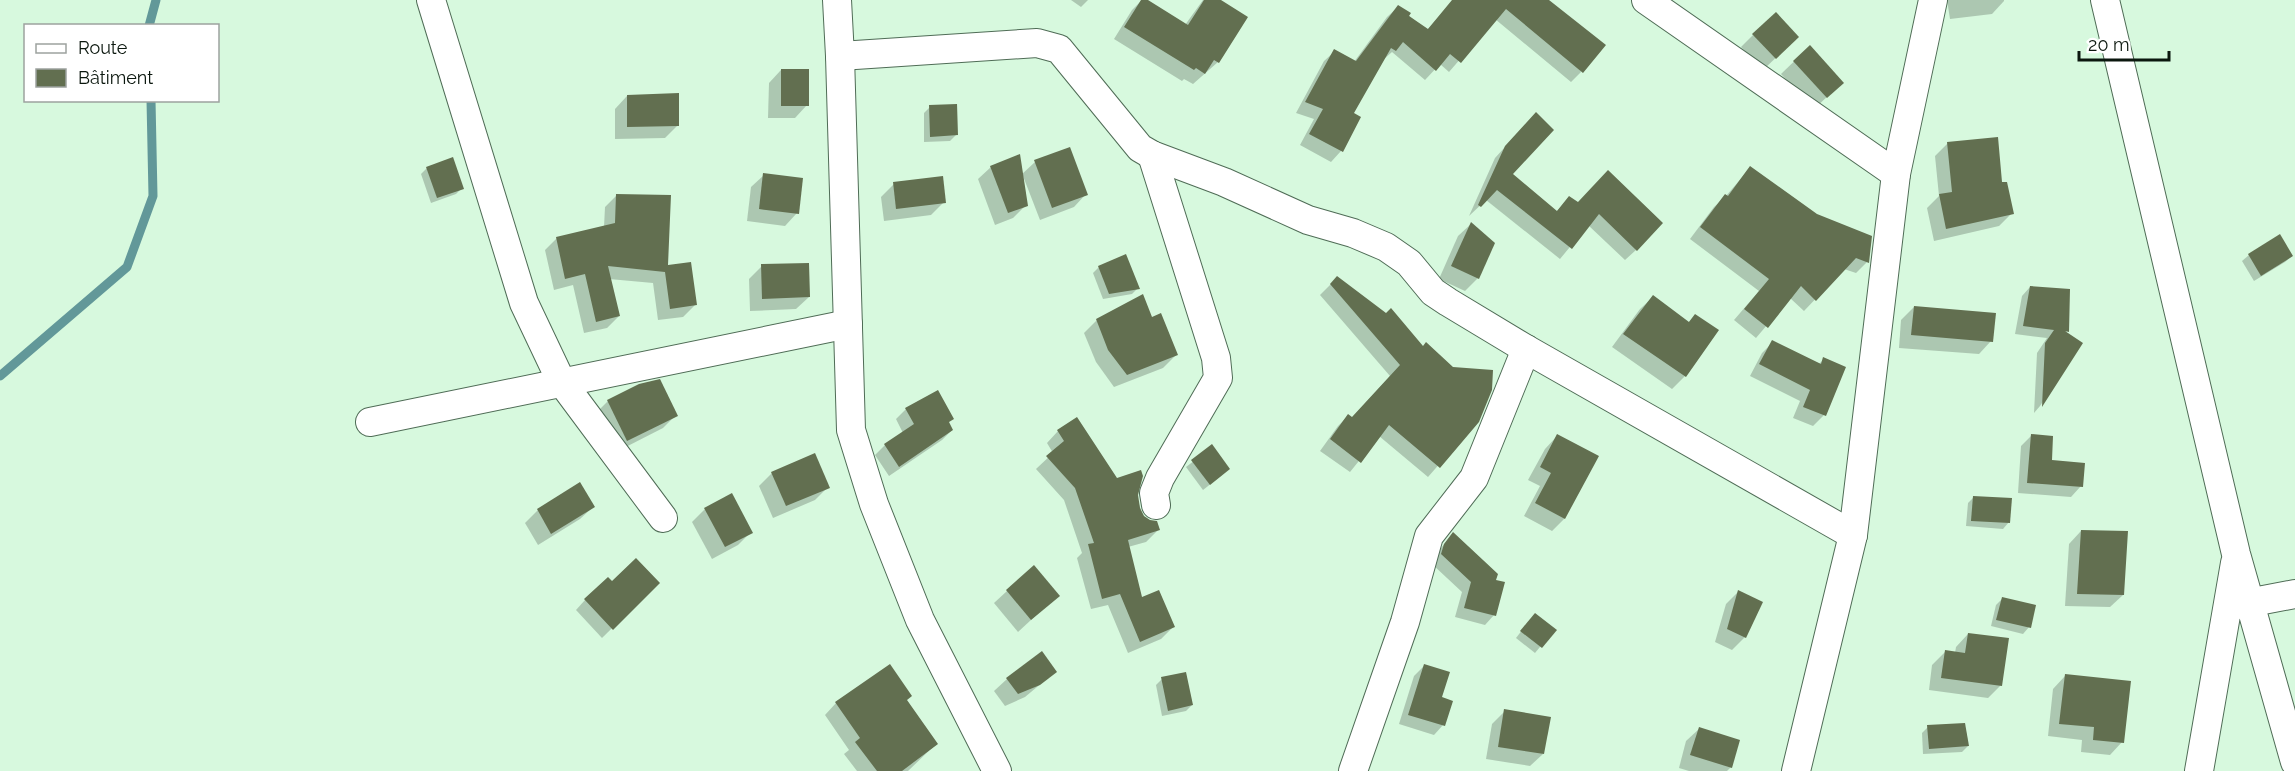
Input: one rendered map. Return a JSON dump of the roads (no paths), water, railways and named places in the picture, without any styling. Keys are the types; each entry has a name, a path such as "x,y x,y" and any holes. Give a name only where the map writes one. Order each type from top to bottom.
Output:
{"street":[{"path":"431,0 524,303 561,381 663,518"},
{"path":"837,0 851,430 874,504 920,620 997,771"},
{"path":"1646,0 1896,174"},
{"path":"1796,771 1853,535 1896,174 1933,0"},
{"path":"2105,0 2236,554 2238,605 2199,771"},
{"path":"840,56 1037,43 1059,49 1140,148 1152,155 1224,182 1308,220 1353,233 1386,247 1409,263 1434,292 1526,349 1853,535"},
{"path":"1152,155 1216,358 1218,378 1160,478 1154,493 1156,505"},
{"path":"370,422 561,381 848,324"},
{"path":"1353,771 1405,622 1429,536 1474,478 1526,349"},
{"path":"2238,605 2295,594"},
{"path":"2238,605 2295,762"}],"waterway":[{"path":"150,24 156,0"},
{"path":"0,376 127,267 153,196 151,102"}]}
